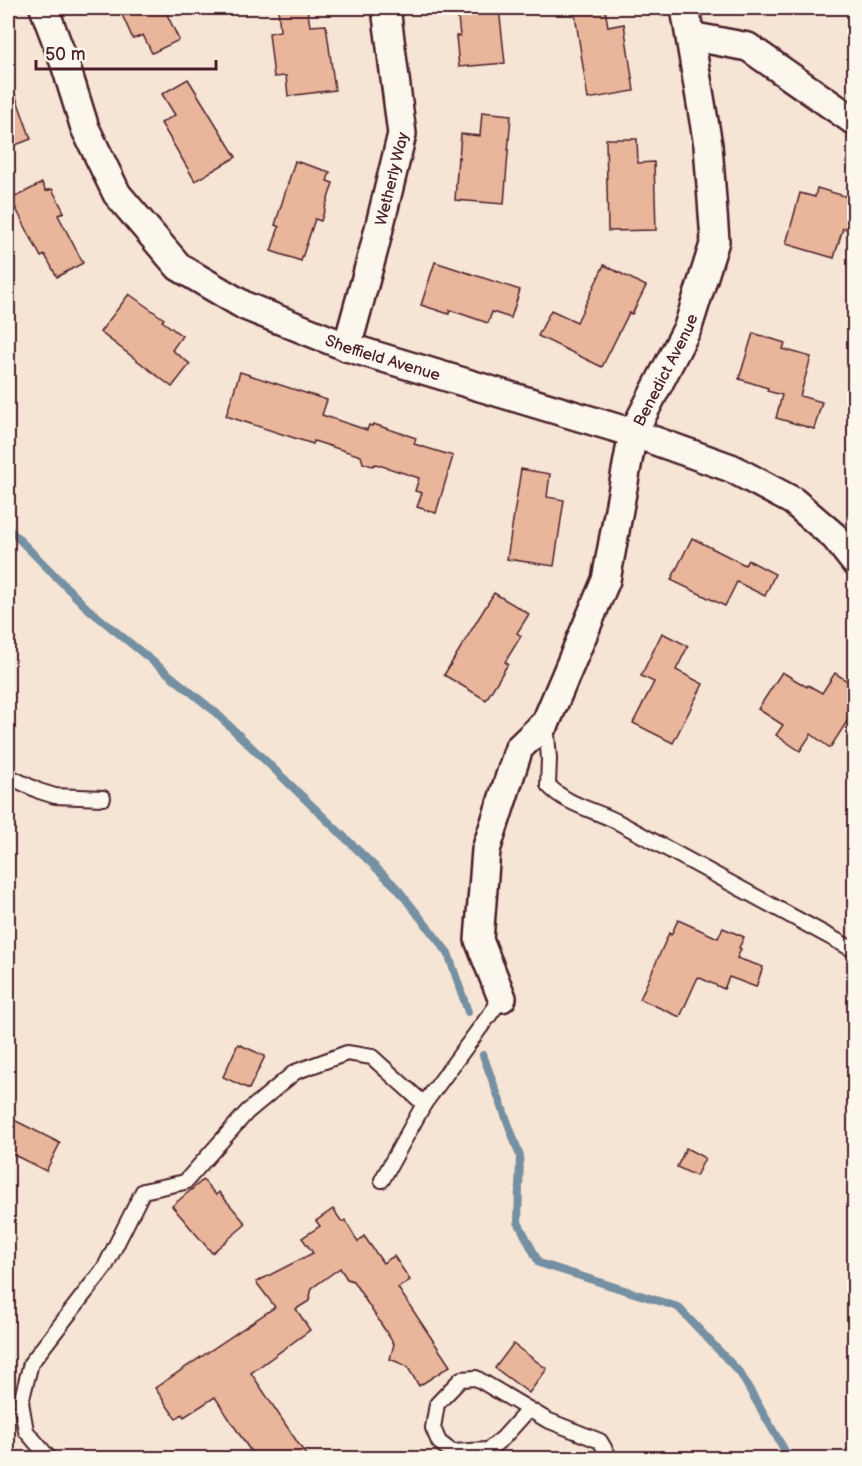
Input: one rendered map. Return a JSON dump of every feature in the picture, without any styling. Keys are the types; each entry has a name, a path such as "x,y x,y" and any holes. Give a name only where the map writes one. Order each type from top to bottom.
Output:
{"street":[{"name":"Sheffield Avenue","path":"44,8 85,128 117,194 179,267 244,306 347,347 633,433 730,468 793,501 836,537 855,561"},
{"name":"Wetherly Way","path":"347,347 402,134 386,8"},
{"name":"Benedict Avenue","path":"546,722 606,580 633,433 688,327 715,241 708,145 685,8"},
{"path":"690,36 748,47 855,121"},
{"path":"502,998 479,940 486,850 519,748 546,722"}],"lane":[{"path":"546,722 549,759 548,785 552,790 612,819 855,950"},
{"path":"8,776 55,796 104,798"},
{"path":"382,1180 424,1104 502,998"},
{"path":"49,1458 26,1431 21,1402 31,1363 105,1267 143,1191 185,1182 248,1113 295,1072 346,1053 372,1056 424,1104"},
{"path":"529,1409 503,1438 488,1450 452,1452 440,1442 433,1428 437,1404 461,1379 476,1378 529,1409 547,1420 600,1441 610,1458"}],"building":[{"path":"119,8 164,8 179,40 152,53 143,35 133,39"},
{"path":"278,8 307,8 310,26 326,25 335,90 288,96 286,76 274,77 269,33 280,31"},
{"path":"457,8 499,8 505,63 459,67 456,36 460,36"},
{"path":"574,8 605,8 608,27 624,24 634,91 588,99"},
{"path":"188,79 236,157 195,181 161,123 175,115 162,94"},
{"path":"10,80 31,139 8,148 8,81"},
{"path":"482,112 511,115 504,204 455,200 461,134 480,136"},
{"path":"606,139 637,139 638,163 654,162 656,230 608,231"},
{"path":"295,161 330,172 327,181 333,183 321,221 315,219 301,261 271,251 279,227 275,225"},
{"path":"42,183 46,191 52,189 64,212 58,215 83,263 57,277 45,255 41,257 11,199"},
{"path":"817,188 855,199 855,231 843,228 834,258 786,244 800,193 815,197"},
{"path":"435,262 520,290 511,318 492,312 488,323 450,310 449,314 421,305"},
{"path":"604,265 646,286 632,314 629,313 602,367 538,336 551,310 577,322"},
{"path":"129,294 164,319 162,321 182,336 172,350 190,364 172,387 100,332"},
{"path":"753,333 785,343 783,349 811,357 800,396 822,402 814,429 776,418 782,395 739,379"},
{"path":"240,372 327,400 322,415 367,430 369,425 373,424 416,438 414,444 453,456 436,513 417,507 422,493 415,491 419,478 376,464 372,466 363,463 361,456 314,441 313,444 226,416"},
{"path":"521,469 550,474 547,497 564,500 554,566 507,559"},
{"path":"692,538 745,565 748,560 775,574 765,596 737,582 725,606 671,580"},
{"path":"494,593 529,614 517,633 521,636 505,662 508,664 486,700 444,675"},
{"path":"662,633 688,646 676,670 703,684 673,743 633,723 654,682 641,676"},
{"path":"782,672 822,693 835,673 855,686 855,709 830,748 811,734 800,751 776,735 783,725 758,709"},
{"path":"678,920 718,938 723,928 744,937 737,958 763,967 756,987 729,977 724,989 698,977 680,1017 640,999 669,933 671,935"},
{"path":"238,1044 265,1056 249,1089 223,1077"},
{"path":"8,1117 60,1143 46,1171 8,1152"},
{"path":"686,1148 705,1158 696,1176 677,1167"},
{"path":"203,1180 216,1195 219,1192 246,1224 212,1253 172,1206"},
{"path":"333,1209 342,1222 345,1220 358,1242 364,1236 383,1263 394,1256 410,1280 398,1288 450,1366 419,1386 407,1366 390,1359 394,1344 353,1281 347,1279 340,1268 312,1288 309,1301 296,1309 310,1330 251,1373 308,1458 255,1458 215,1397 184,1417 182,1414 176,1419 155,1388 275,1307 256,1282 313,1253 302,1238 320,1226 316,1221"},
{"path":"513,1344 547,1369 529,1393 495,1368"}],"waterway":[{"path":"8,528 87,608 214,711 397,888 448,953 468,1012"},
{"path":"483,1055 520,1156 518,1222 539,1263 678,1307 740,1373 789,1458"}]}
